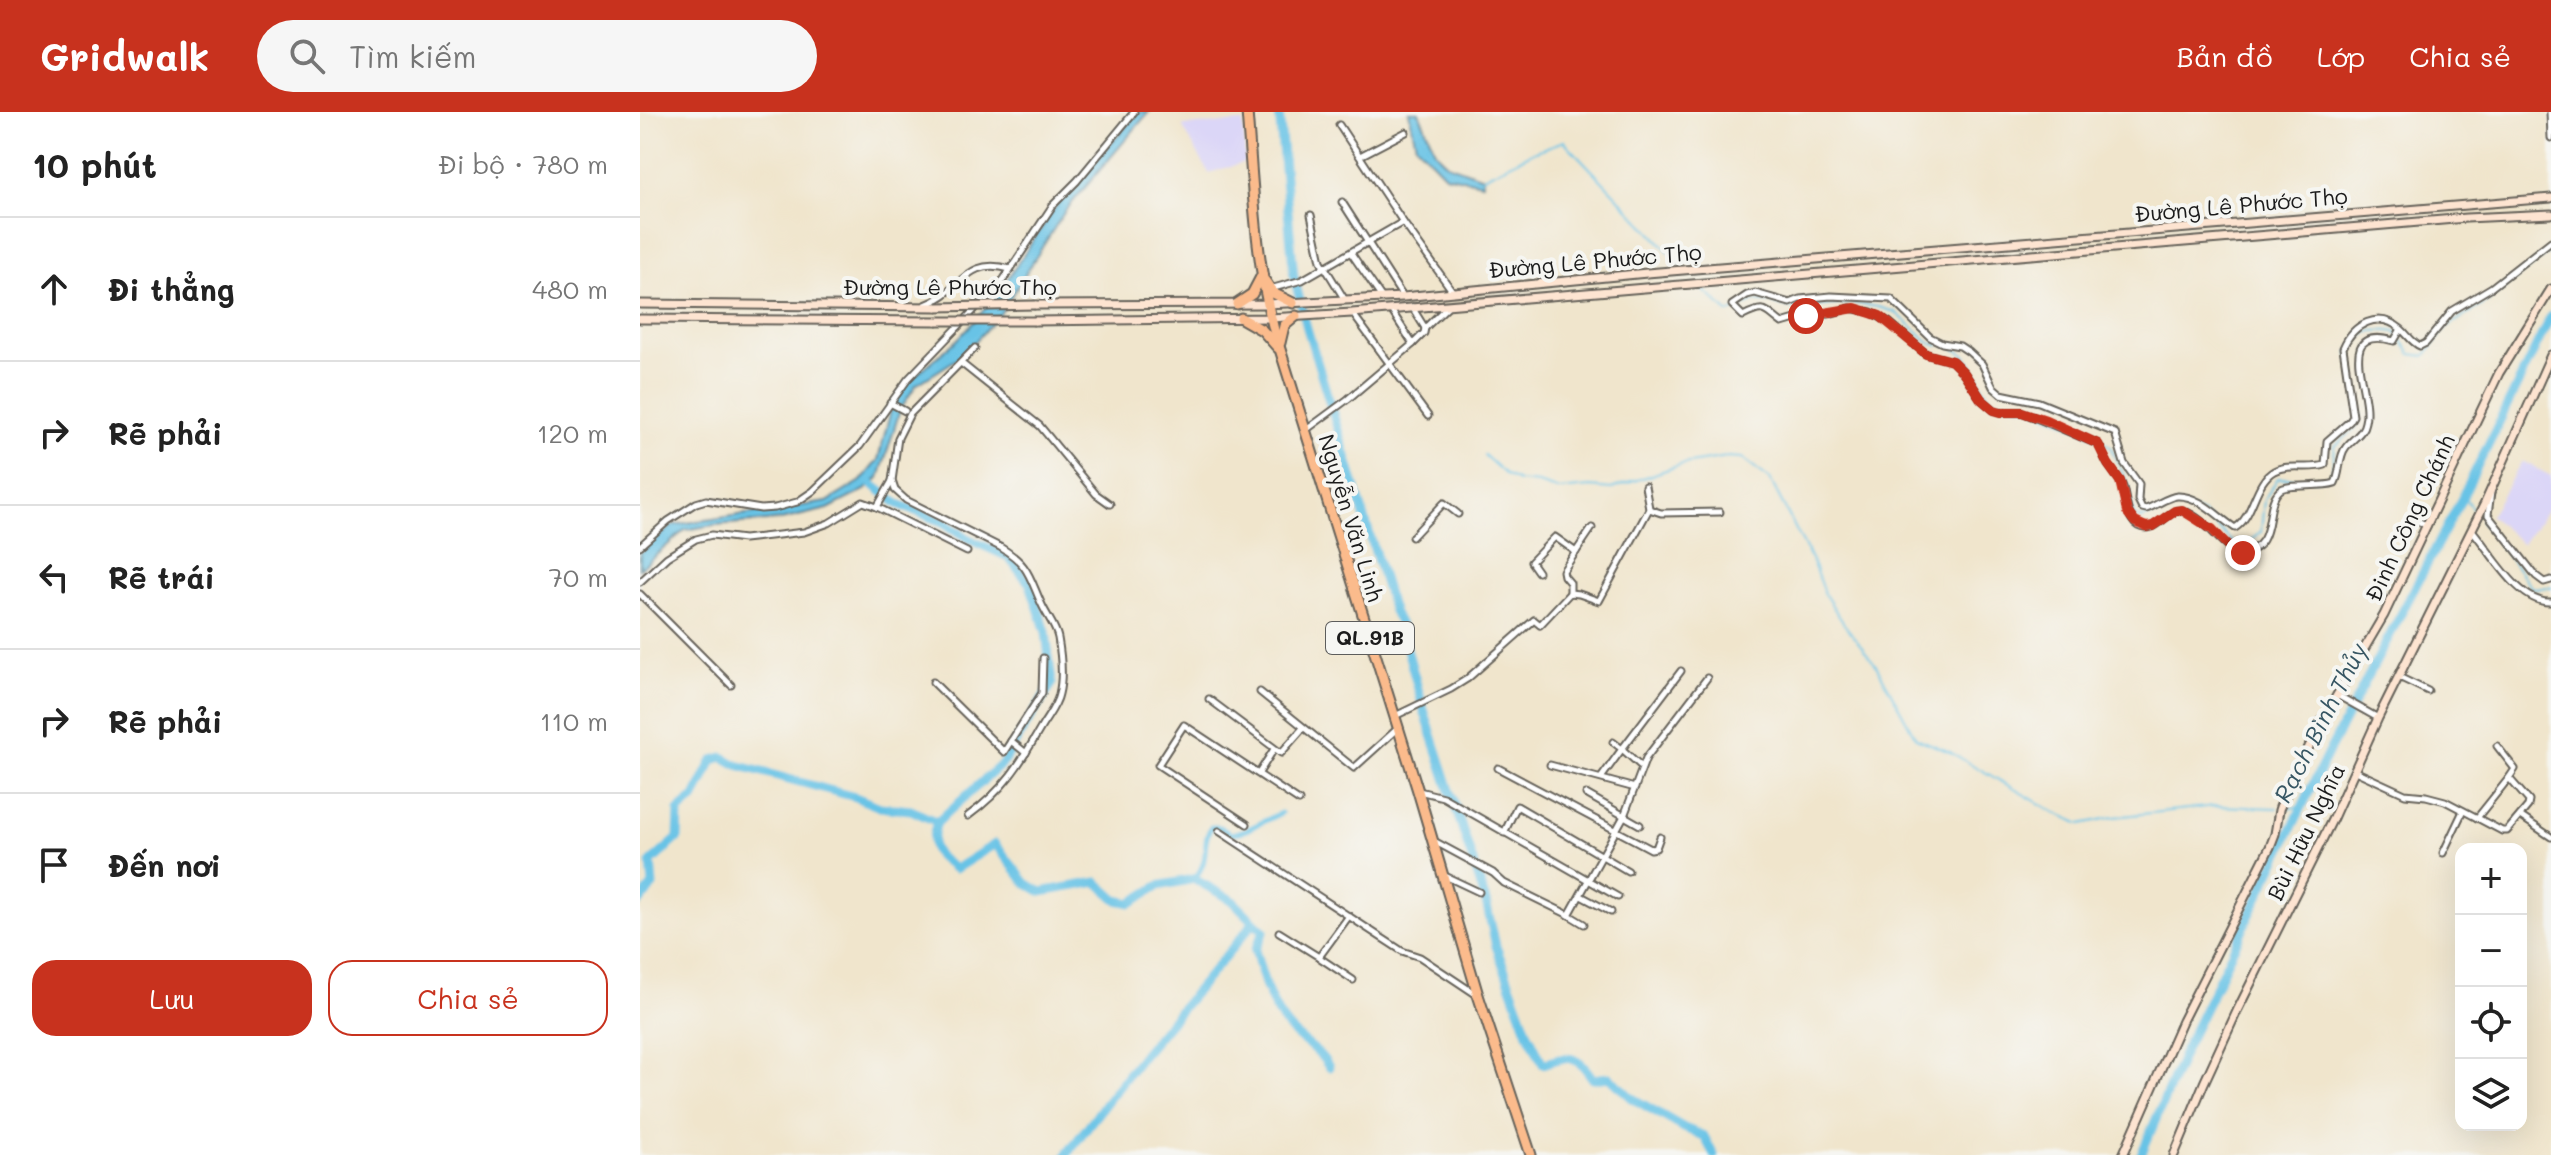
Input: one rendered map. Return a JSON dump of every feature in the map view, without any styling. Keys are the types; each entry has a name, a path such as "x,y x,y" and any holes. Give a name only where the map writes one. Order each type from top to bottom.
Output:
{"highway":[{"name":"Nguyễn Văn Linh","path":"1247,112 1262,275 1268,290 1270,318 1418,791 1478,995 1531,1155"},
{"path":"1237,304 1250,297 1262,275"},
{"path":"1268,290 1293,303"},
{"path":"1280,350 1282,330 1296,316"},
{"path":"1241,318 1262,330 1280,350"}],"street":[{"path":"640,546 689,506 706,500 761,509 802,499 860,446 908,379 1004,279 1053,205 1134,112"},
{"path":"2550,112 2551,138"},
{"path":"1339,125 1453,292"},
{"path":"1360,156 1406,132"},
{"name":"Đường Lê Phước Thọ","path":"640,304 937,307 1267,304 1403,297 1647,273 2551,198"},
{"path":"1342,202 1403,297"},
{"path":"2465,204 2466,218"},
{"name":"Đường Lê Phước Thọ","path":"640,319 1034,321 1270,318 2466,218 2551,214"},
{"path":"1311,215 1321,261 1345,300"},
{"path":"1268,290 1302,280 1403,222"},
{"path":"2165,229 2166,244"},
{"path":"2400,333 2391,341 2381,337 2371,338 2363,343 2359,351 2359,370 2367,403 2366,421 2359,434 2345,448 2335,483 2280,489 2273,504 2268,531 2255,547 2239,553 2205,524 2182,510 2175,511 2153,526 2146,527 2135,522 2127,512 2120,481 2098,444 2022,412 1994,410 1981,399 1952,361 1926,354 1880,316 1850,308 1782,323 1774,315 1761,310 1743,316 1732,305 1755,293 1790,303 1831,296 1889,298 1930,337 1969,352 1982,364 1993,387 2001,394 2031,399 2115,433 2124,463 2139,484 2138,500 2142,508 2183,497 2201,504 2235,528 2242,523 2272,472 2325,465 2327,441 2353,416 2343,348 2354,330 2365,323 2389,322 2415,345 2422,346 2452,311 2492,287 2551,241"},
{"path":"1351,253 1382,298"},
{"path":"1766,263 1767,277"},
{"path":"920,307 938,299 978,268 996,265 1010,269"},
{"name":"Đinh Công Chánh","path":"2123,1155 2176,1033 2244,893 2270,847 2280,808 2301,760 2341,698 2384,615 2499,373 2551,289"},
{"path":"1479,290 1479,302"},
{"path":"1305,431 1413,344 1450,304"},
{"path":"863,306 863,321"},
{"path":"1412,307 1425,328"},
{"path":"1390,309 1413,344"},
{"path":"1352,313 1428,416"},
{"path":"878,505 891,483 898,438 910,414 975,348"},
{"path":"2551,355 2491,489 2492,498 2487,512 2536,576 2544,582 2551,580"},
{"path":"961,363 1040,426 1096,494 1110,504"},
{"path":"890,404 905,411"},
{"path":"891,483 906,500 1013,556 1032,577 1042,606 1058,636 1058,698 991,799 968,816"},
{"path":"1570,593 1599,601 1602,598 1649,509 1645,486"},
{"name":"Bùi Hữu Nghĩa","path":"2174,1155 2238,1009 2491,489"},
{"path":"640,582 667,557 696,539 712,535 744,539 785,536 820,527 863,502 878,505 967,552"},
{"path":"1412,537 1444,503 1458,514"},
{"path":"1649,509 1661,513 1720,512"},
{"path":"2409,516 2427,526"},
{"path":"1394,716 1467,679 1534,620 1540,625 1570,593 1570,583 1563,571 1592,528"},
{"path":"2473,528 2523,593 2543,602 2551,602"},
{"path":"1538,572 1531,562 1555,537 1576,552"},
{"path":"640,594 731,685"},
{"path":"933,682 1002,755 1042,693 1043,658"},
{"path":"1601,779 1681,671"},
{"path":"2399,677 2428,691"},
{"path":"1569,915 1624,816 1648,754 1707,678"},
{"path":"1260,692 1355,768 1398,729"},
{"path":"2341,698 2378,718"},
{"path":"1209,699 1281,753 1303,728"},
{"path":"1247,824 1158,765 1184,725 1299,801"},
{"path":"1013,742 1025,752"},
{"path":"1613,742 1642,767"},
{"path":"2477,818 2515,769 2497,746"},
{"path":"1259,773 1274,749"},
{"path":"1550,765 1635,788"},
{"path":"1498,768 1653,850 1660,837"},
{"path":"2355,771 2405,794 2445,801 2506,831 2529,805 2509,778"},
{"path":"1418,791 1443,797 1618,897"},
{"path":"1586,794 1640,825"},
{"path":"1504,833 1517,806 1628,871"},
{"path":"2443,853 2463,811"},
{"path":"2520,816 2551,837"},
{"path":"1219,831 1402,951 1420,957 1478,995"},
{"path":"1431,840 1493,873 1504,883 1584,924"},
{"path":"1442,875 1479,892"},
{"path":"1581,896 1611,912"},
{"path":"1319,957 1349,916"},
{"path":"1279,932 1353,980"}],"shaded area":[{"path":"1243,122 1245,162 1209,173 1182,126"},
{"path":"2522,461 2551,476 2551,505 2522,544 2490,516"}],"water":[{"path":"1139,112 1149,112 1065,211 1000,314 963,355 916,385 900,410 879,478 867,489 828,509 781,520 685,530 640,569 640,553 673,525 827,502 861,481 878,460 893,402 912,378 957,340 979,316 1058,203"},
{"path":"1409,112 1419,112 1435,151 1447,164 1483,177 1482,183 1445,175 1416,145"}],"waterway":[{"path":"1279,112 1294,277 1307,328 1486,902 1496,946 1528,1033 1543,1064 1566,1058 1577,1061 1593,1079 1609,1077 1632,1098 1704,1136 1714,1155"},
{"path":"1483,177 1564,141 1684,267"},
{"path":"1954,348 1968,358 1985,391 1994,400 2032,408 2111,447 2129,486 2135,516 2141,519 2178,505 2203,513 2236,546 2244,546 2261,532 2264,500 2278,478 2323,479 2332,474 2335,446 2355,429 2361,415 2349,352 2359,339 2368,332 2396,332 2411,354 2425,356 2447,327 2486,303 2551,250"},
{"path":"1701,288 1729,313 1755,301 1793,309 1851,303 1878,307 1895,312 1932,344 1939,345"},
{"name":"Rạch Bình Thủy","path":"2141,1155 2187,1045 2328,753 2463,496 2551,316"},
{"path":"1484,455 1506,475 1518,481 1559,490 1590,487 1611,489 1683,464 1727,457 1742,458 1770,479 1812,561 1824,593 1876,665 1916,738 1950,752 2056,813 2081,824 2114,817 2215,806 2277,808"},
{"path":"640,902 653,885 651,862 678,838 679,811 695,797 713,760 723,757 737,765 855,797 880,807 911,810 937,822 1003,763 1052,684 1046,632 1030,584 1008,557 969,539 943,522 898,504 872,484"},
{"path":"2463,496 2477,514"},
{"path":"2481,520 2532,588 2551,587"},
{"path":"2283,808 2302,807"},
{"path":"1194,879 1203,865 1211,827 1219,827 1231,834 1281,813"},
{"path":"937,822 934,850 955,869 995,844 1026,883 1041,892 1097,882 1117,900 1131,903 1158,886 1194,879 1232,900 1254,922 1144,1053 1066,1155"},
{"path":"1254,922 1264,931 1255,950 1276,1010 1288,1027 1329,1067"}],"route":[{"path":"1806,316 1850,308 1880,316 1926,354 1952,361 1981,399 1994,410 2022,412 2098,444 2120,481 2127,512 2135,522 2143,527 2153,526 2175,511 2182,510 2212,529 2231,549 2243,553"}]}
